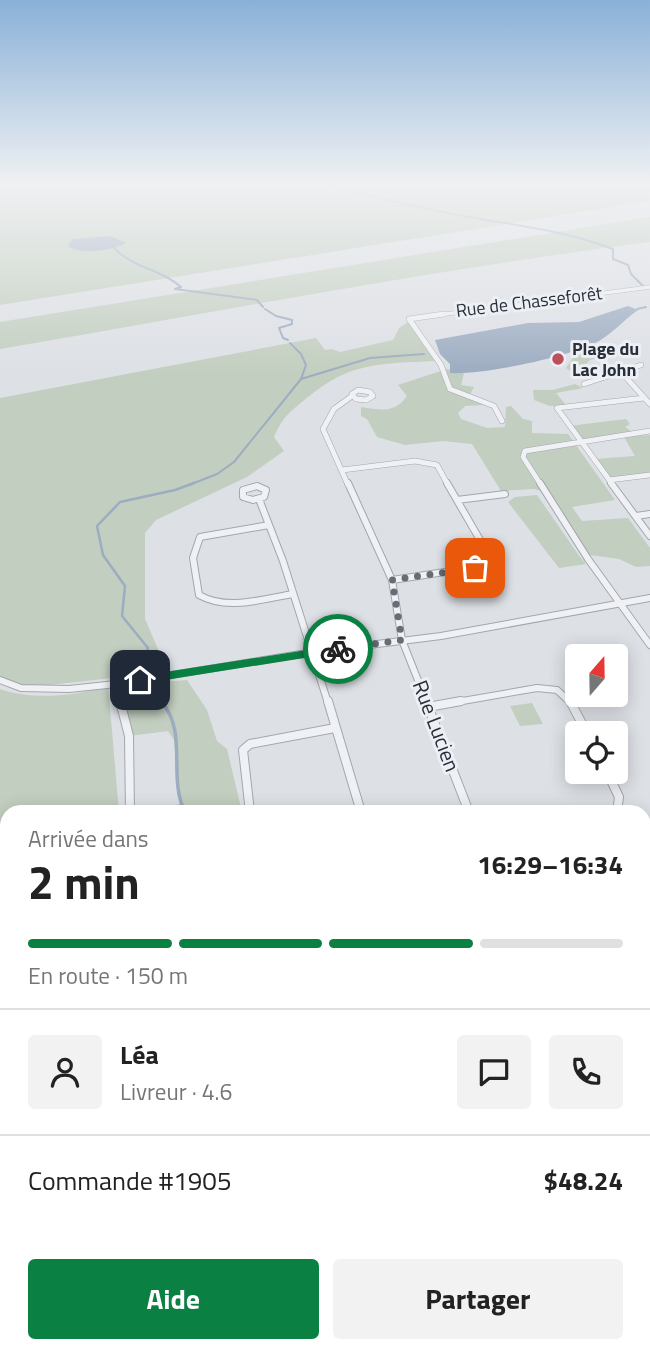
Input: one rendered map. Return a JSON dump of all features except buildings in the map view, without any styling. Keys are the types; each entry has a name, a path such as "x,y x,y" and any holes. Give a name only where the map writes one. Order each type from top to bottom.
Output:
{"street":[{"name":"Rue de Chasseforêt","path":"502,421 494,406 458,394 450,388 441,365 408,319 650,287"},
{"path":"584,384 641,365"},
{"path":"622,373 650,404"},
{"name":"Rue Lucien","path":"352,396 337,404 327,417 323,429 392,580 402,640 466,805"},
{"path":"644,398 557,408 650,536"},
{"path":"650,430 525,451 523,457 588,559 650,645"},
{"path":"342,470 415,461 432,462 440,469 487,552 488,563 475,568 392,580"},
{"path":"609,481 650,475"},
{"path":"457,500 505,494"},
{"path":"259,499 313,652 358,805"},
{"path":"636,516 650,514"},
{"path":"269,525 200,537 194,544 193,568 199,595 209,601 224,603 293,594"},
{"path":"0,680 21,688 69,690 313,652 441,636 650,598"},
{"path":"116,684 129,736 130,805"},
{"path":"428,707 537,688 555,688 567,696 581,721"},
{"path":"249,805 243,750 250,744 335,728"},
{"path":"613,784 619,797 618,805"}],"green space":[{"path":"0,248 356,248 0,305"},
{"path":"458,248 605,248 405,278 0,349 0,322"},
{"path":"408,322 435,361 368,367 324,385 284,419 274,437 284,451 247,477 156,520 145,533 145,619 168,672 21,688 0,680 0,398 316,338 325,350 340,352 393,340 399,328"},
{"path":"597,350 608,354 590,360 583,367 592,375 583,379 566,368 574,356"},
{"path":"447,369 464,373 461,385 474,387 470,395 484,405 465,406 458,413 461,419 487,428 505,427 506,407 511,406 523,419 532,421 532,433 568,434 615,500 572,507 582,521 628,518 650,548 650,566 636,567 619,559 590,555 545,492 534,489 501,491 472,444 443,441 405,445 377,437 367,419 361,416 361,407 387,409 402,402 407,396 398,385"},
{"path":"575,384 583,388 556,393 566,405 550,406 534,400 533,390 553,390"},
{"path":"626,419 630,424 625,427 634,433 582,440 569,426"},
{"path":"650,435 650,474 610,481 594,459 635,456 624,437"},
{"path":"537,495 586,564 559,568 508,502 515,497"},
{"path":"187,680 207,710 217,741 227,749 240,805 177,805 180,803 174,740 168,731 129,736 124,685"},
{"path":"108,685 118,805 0,805 0,689 26,695 54,696"},
{"path":"532,703 543,724 520,726 510,706"}],"water":[{"path":"71,248 112,248 96,251"},
{"path":"628,306 638,310 599,341 548,359 504,368 450,373 450,364 440,354 435,340 528,323 579,322"}],"waterway":[{"path":"114,248 130,260 165,276 181,287 175,289 257,300 263,307"},
{"path":"610,248 613,249 613,259 628,265 631,274 643,286"},
{"path":"637,309 646,307"},
{"path":"265,309 276,316 292,320 292,324 279,328 283,338 288,340"},
{"path":"290,343 301,354 306,365 301,379"},
{"path":"301,379 370,358 424,354"},
{"path":"189,485 217,474 234,462 301,379"},
{"path":"140,669 148,648 122,616 125,586 103,555 97,526 120,502 194,483"},
{"path":"154,694 161,701"},
{"path":"161,701 174,727 178,784 182,805"}],"way so far":[{"path":"338,649 402,640 392,580 475,568"}],"place":[{"name":"Plage du Lac John","path":"558,359"}],"route":[{"path":"140,680 338,649"}]}
